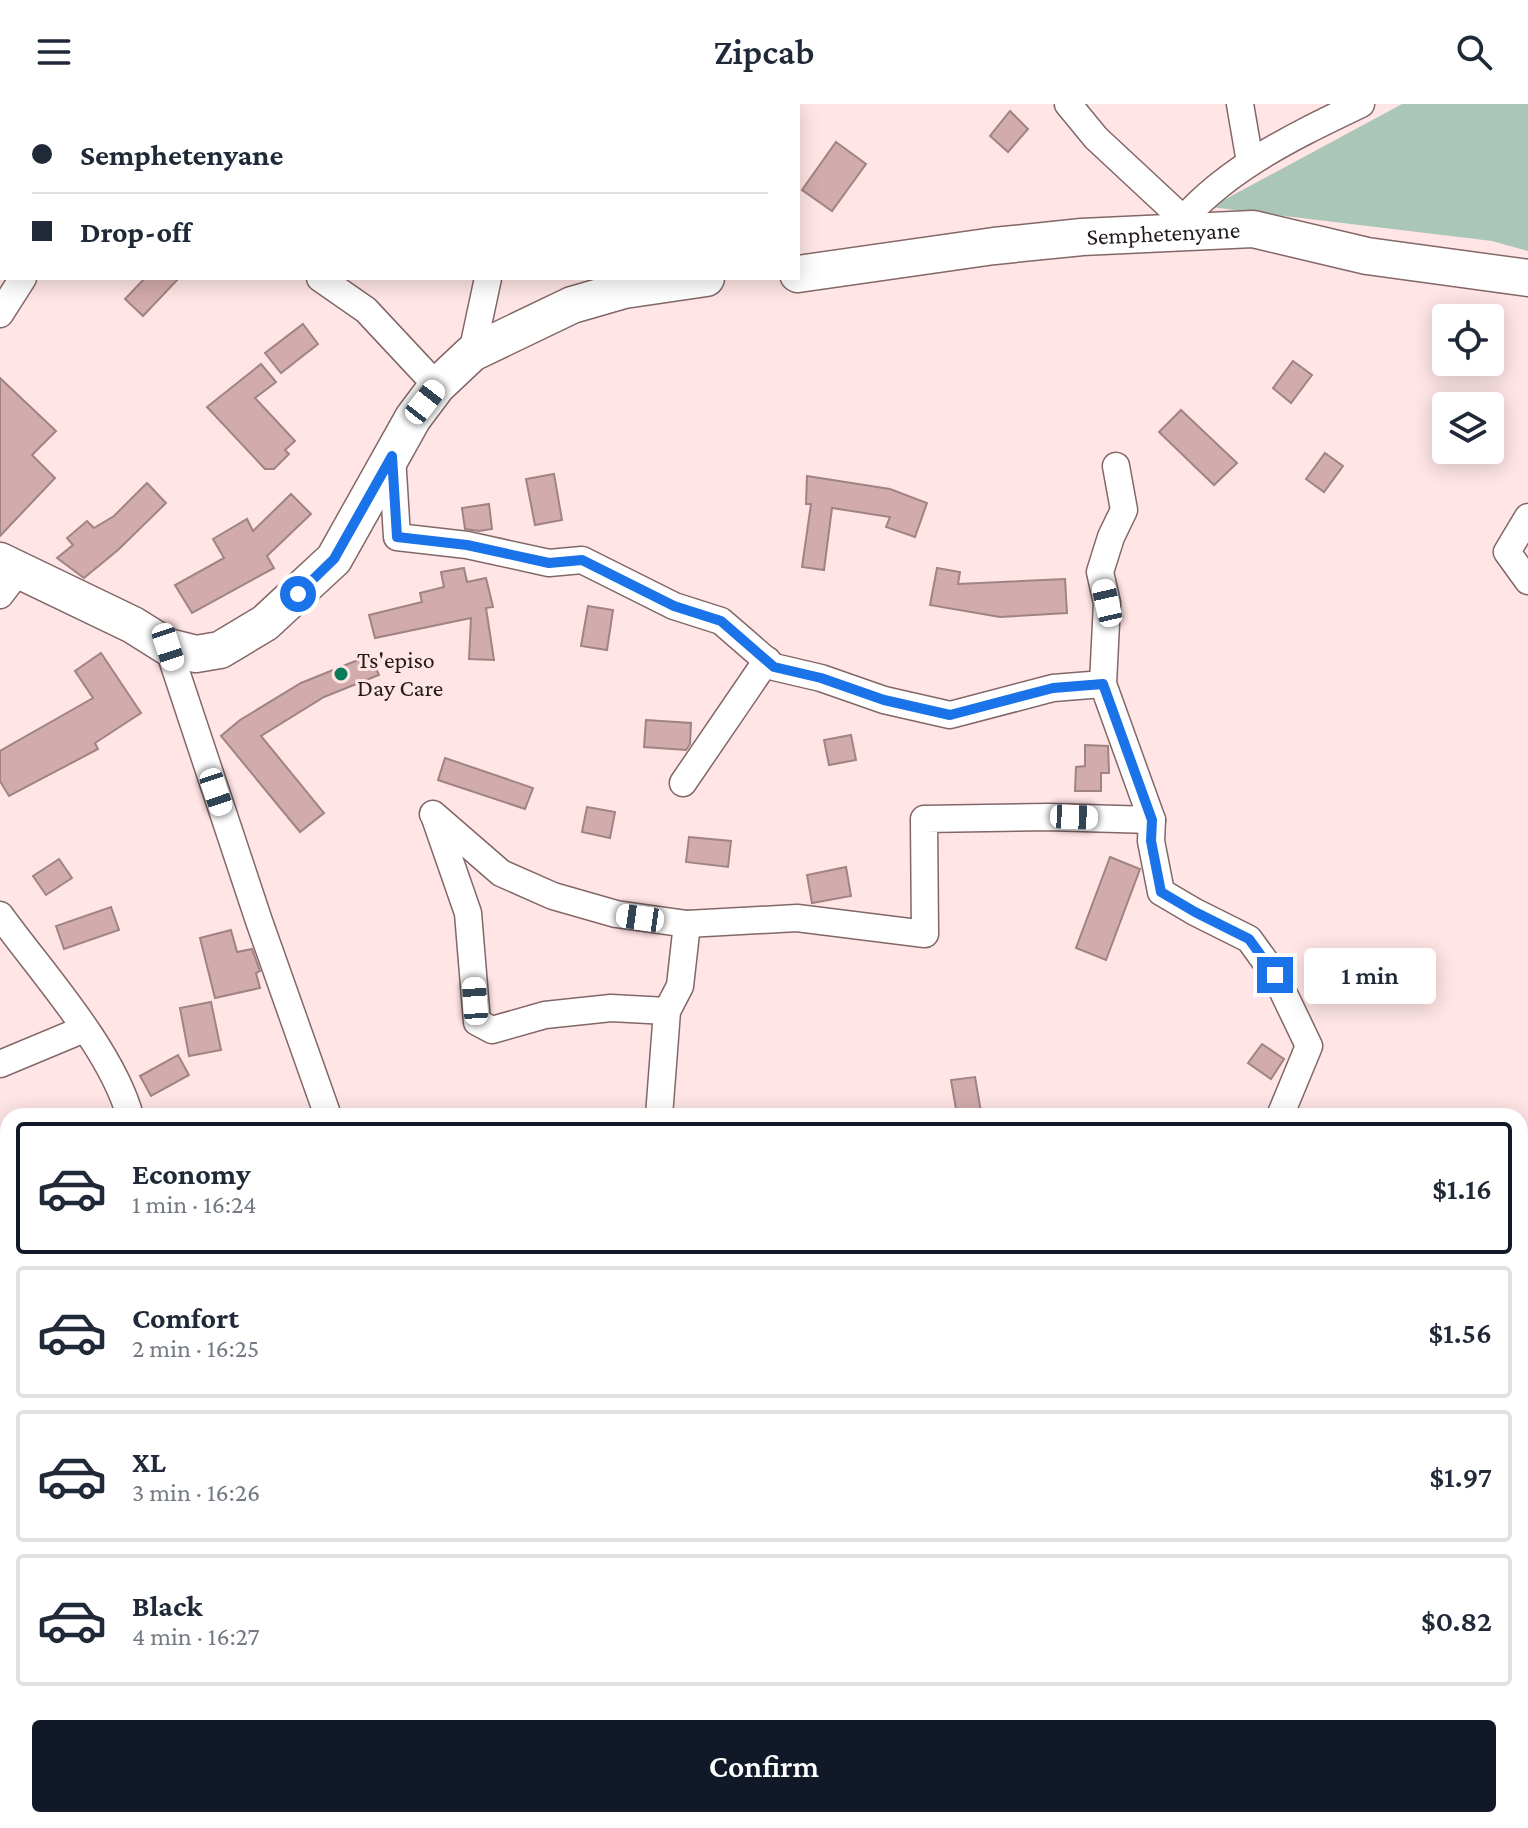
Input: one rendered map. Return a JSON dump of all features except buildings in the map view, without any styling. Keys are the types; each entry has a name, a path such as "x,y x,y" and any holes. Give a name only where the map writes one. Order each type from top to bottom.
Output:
{"main road":[{"name":"Semphetenyane","path":"800,274 1023,243 1177,226 1253,229 1367,256 1528,278"},
{"path":"7,575 133,625 168,647 196,654 220,650 265,623 334,559 413,418 437,386 472,353 572,305 624,290 692,280"}],"street":[{"path":"1068,104 1177,226 1198,203 1250,162 1361,104"},
{"path":"1240,104 1250,162"},
{"path":"0,314 22,280"},
{"path":"323,280 366,310 437,386"},
{"path":"472,353 488,280"},
{"path":"392,456 397,537 467,545 549,563 582,560 674,606 721,621 774,667 821,678 884,700 950,715 1053,688 1103,684"},
{"path":"1116,466 1124,510 1100,572 1107,603 1103,684 1152,820 1151,841 1161,892 1249,939 1275,975 1309,1046 1283,1108"},
{"path":"1528,517 1507,552 1528,581"},
{"path":"168,647 325,1108"},
{"path":"683,783 767,660"},
{"path":"667,1011 611,1008 545,1015 492,1030 477,1022 468,913 433,814 501,873 553,896 616,914 687,924 797,918 925,934 924,819 1048,817 1152,820"},
{"path":"0,915 84,1029 123,1093 128,1108"},
{"path":"660,1108 667,1011 680,986 687,924"},
{"path":"0,1064 84,1029"}],"green space":[{"path":"1402,104 1528,104 1528,251 1492,241 1211,207"}],"place":[{"name":"Ts'episo Day Care","path":"341,674"}],"route":[{"path":"298,594 334,559 392,456 397,537 467,545 549,563 582,560 674,606 721,621 774,667 821,678 884,700 950,715 1053,688 1103,684 1152,820 1151,841 1161,892 1249,939 1275,975"}]}
